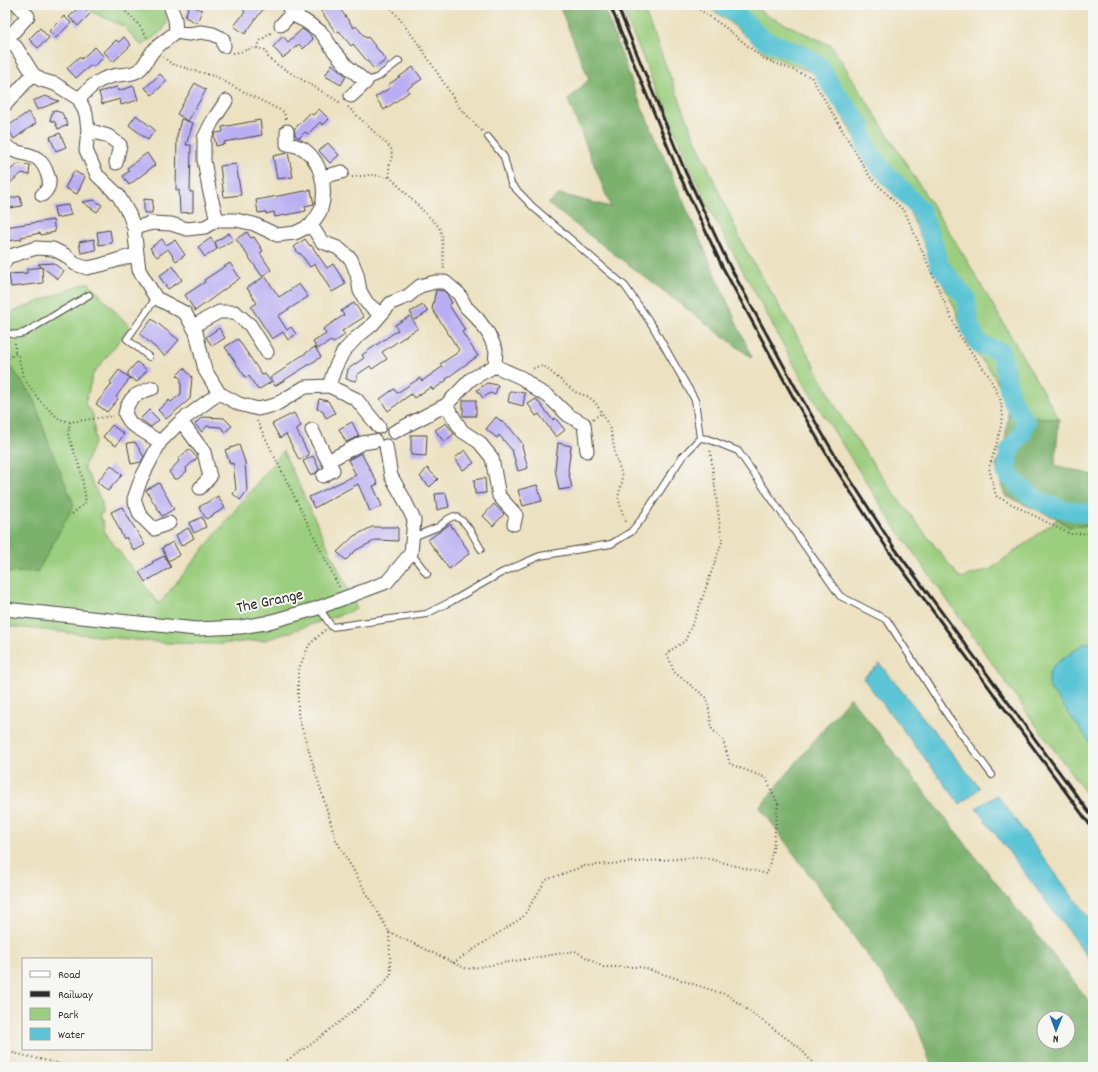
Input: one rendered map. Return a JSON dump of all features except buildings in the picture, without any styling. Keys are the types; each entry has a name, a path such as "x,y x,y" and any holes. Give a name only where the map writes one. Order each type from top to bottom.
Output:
{"street":[{"path":"18,5 33,16 7,37 33,74 41,80 55,84 79,99 86,114 88,130 86,150 97,175 118,195 129,214 134,228 139,270 156,298 185,313 196,332 205,370 219,393 240,404 258,409 275,405 305,387 329,386 356,399 379,427"},
{"path":"170,5 175,19 176,32"},
{"path":"281,25 290,10 321,32 334,51 347,66 366,82 351,96"},
{"path":"79,99 92,85 101,80 140,70 148,61 154,50 176,32 188,34 201,32 213,34 223,39 224,46"},
{"path":"5,105 33,74"},
{"path":"217,220 209,189 204,160 204,138 212,122 226,101"},
{"path":"88,130 108,136 125,144 116,162"},
{"path":"134,228 152,223 171,224 186,228 205,227 217,220 236,220 254,224 277,235 295,233 311,225 320,210 324,190 322,177 313,158 304,149 287,144 288,131"},
{"path":"5,145 13,150 34,156 44,165 50,186 42,195"},
{"path":"322,177 342,172"},
{"path":"311,225 322,242 338,248 351,259 357,274 360,291 367,303 380,314"},
{"path":"5,262 7,257 36,248 53,249 65,255 75,264 87,268 137,254"},
{"path":"329,386 335,368 343,352 356,338 372,325 391,303 408,296 420,286 435,282 445,282 459,294 466,307 477,318 488,333 496,350 495,366"},
{"path":"193,326 219,312 235,312 250,325 267,352"},
{"path":"394,432 446,404 471,379 495,366"},
{"path":"495,366 522,378 537,390 548,396 568,415 584,424 587,451"},
{"path":"153,388 138,394 127,403 125,414 131,424 160,442"},
{"path":"169,523 154,529 140,515 134,499 141,479 160,442 181,421 219,393"},
{"path":"446,404 462,431 479,442 492,458 499,496 516,515 514,524"},
{"path":"181,421 204,452 210,477 200,488"},
{"path":"328,461 362,443 381,444 394,441 394,432 390,427 379,427 375,431 381,444 391,476 414,520 411,552"},
{"path":"312,430 333,470 323,476"},
{"name":"The Grange","path":"5,609 196,628 241,627 265,623 319,608 346,594 387,582 411,552"}],"lane":[{"path":"366,82 378,77 399,61"},
{"path":"488,137 504,157 511,184 533,207 625,286 652,325 695,400 700,438"},
{"path":"5,330 9,334 14,335 24,333 89,295"},
{"path":"149,357 126,339 156,298"},
{"path":"700,438 708,439 738,451 840,596 887,620 948,716 992,775"},
{"path":"319,608 332,627 426,614 501,573 540,556 611,544 630,532 641,520 682,457 700,438"},
{"path":"412,537 438,526 454,516 459,518 464,523 481,549"},
{"path":"411,552 427,574"}],"path":[{"path":"116,5 140,25 154,50 172,64 217,77 284,112 288,131"},
{"path":"390,5 420,46 460,108 488,137"},
{"path":"693,5 726,28 764,60 811,77 870,177 905,212 959,335 988,375 1000,398 1003,416 989,468 996,496 1070,534 1093,533"},
{"path":"257,48 260,41 281,25"},
{"path":"224,46 226,52 234,53 252,48 265,50 268,57 276,64 350,108 386,142 391,148 392,156 388,167 390,177 439,227 442,236 445,282"},
{"path":"342,172 354,177 371,175 390,177"},
{"path":"14,335 15,354 18,355 23,377 40,401 60,419 70,422 125,414"},
{"path":"5,361 15,354"},
{"path":"251,407 260,428 346,594"},
{"path":"70,422 68,436 81,471 86,502 71,514"},
{"path":"453,963 523,917 546,880 584,866 702,857 768,874 773,849 778,804 766,778 730,764 723,740 712,729 707,698 674,672 667,653 685,641 697,613 722,542 708,439"},
{"path":"277,1067 310,1046 370,998 391,975 389,932 336,840 298,715 298,671 309,644 324,631 332,627"},
{"path":"389,932 467,969 576,951 603,967 641,967 727,995 800,1048 816,1067"},
{"path":"5,1051 74,1067"}],"green space":[{"path":"5,5 13,5 15,7 13,20 5,27"},
{"path":"85,5 127,5 138,11 163,6 167,22 163,30 142,46 123,26 92,12"},
{"path":"559,5 603,5 635,91 752,358 548,204 560,194 611,207 568,100 589,79"},
{"path":"623,5 642,5 693,134 743,245 812,361 844,422 898,499 960,578 991,569 1058,519 1069,527 1093,525 1093,803 889,518 809,392 705,201 621,7"},
{"path":"705,5 753,5 766,15 832,46 966,259 1059,419 1008,415 1005,396 991,371 967,343 954,306 934,267 909,210 874,174 848,125 813,73 768,55 727,20"},
{"path":"88,282 130,327 93,374 85,404 93,414 95,441 84,467 102,502 103,513 99,515 103,522 105,533 159,604 283,451 357,609 266,640 219,644 164,643 5,626 5,573 38,571 48,442 33,398 12,368 5,364 5,315"},
{"path":"5,364 12,368 33,398 48,442 74,505 38,571 5,573"},
{"path":"1008,415 1059,419 1055,465 1093,475 1093,525 1069,527 1058,519 1005,496 996,466 1005,440"},
{"path":"850,697 1093,1006 1093,1067 932,1067 915,1021 760,807"}],"water":[{"path":"1085,643 1093,643 1093,746 1049,687 1049,674 1053,666"},
{"path":"880,664 980,788 960,804 863,678"},
{"path":"997,795 1093,924 1093,964 976,808"}],"waterway":[{"path":"723,5 733,11 763,39 800,54 819,65 833,89 861,125 867,149 881,168 920,209 934,245 939,265 966,298 970,327 979,344 1001,352 1011,399 1026,422 1022,434 1009,451 1006,473 1025,491 1044,503 1051,506 1093,514"}],"railway":[{"path":"610,5 679,174 722,266 792,395 830,460 888,550 1093,829"},
{"path":"617,5 685,171 728,263 798,392 836,457 893,546 1093,818"}]}
